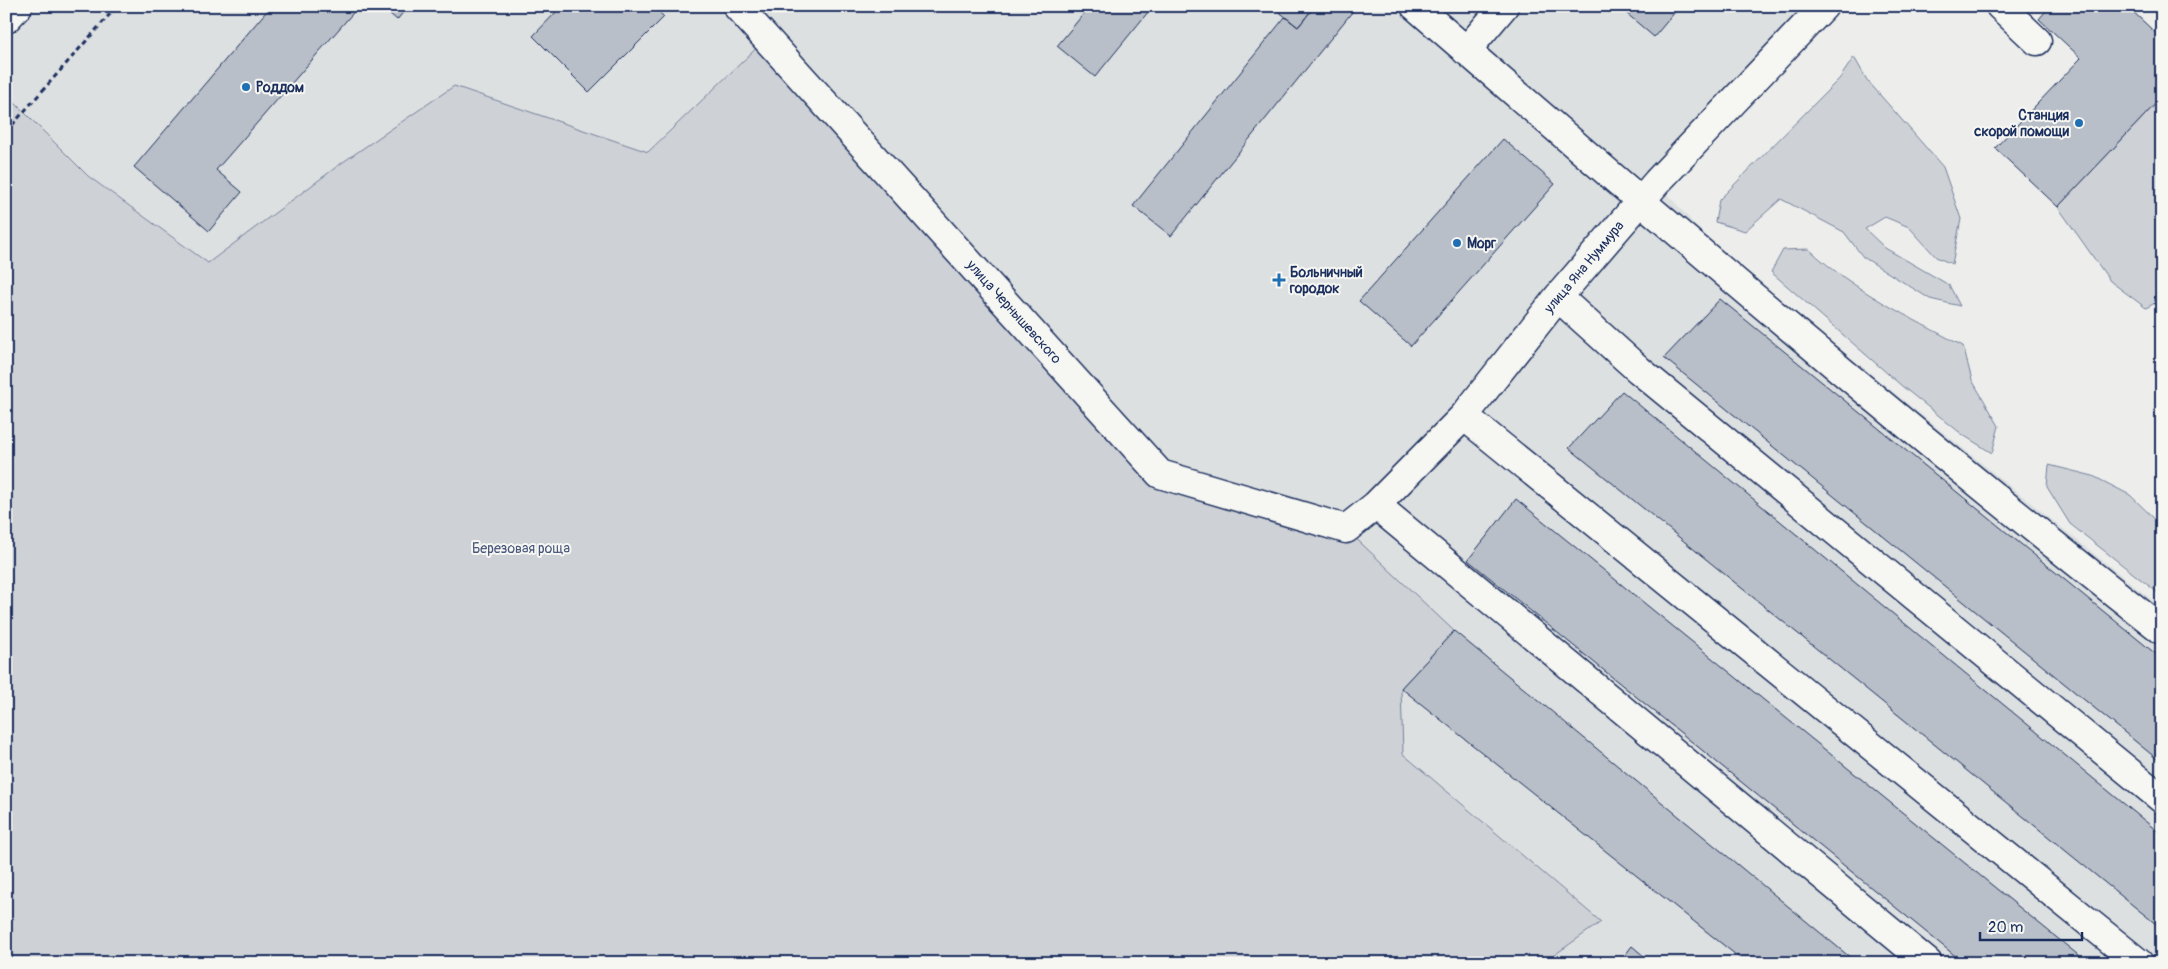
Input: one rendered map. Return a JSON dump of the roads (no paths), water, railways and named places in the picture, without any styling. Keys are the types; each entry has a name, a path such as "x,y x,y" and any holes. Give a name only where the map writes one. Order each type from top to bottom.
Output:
{"street":[{"path":"6,19 18,6"},
{"name":"улица Чернышевского","path":"737,6 1160,474 1346,529"},
{"path":"1415,6 1640,202 1958,467 2162,630"},
{"path":"1466,51 1504,6"},
{"name":"улица Яна Нуммура","path":"1346,529 1376,505 1464,416 1558,297 1640,202 1824,6"},
{"path":"2000,6 2037,41"},
{"path":"1558,297 1638,370 2162,799"},
{"path":"1464,416 2140,963"},
{"path":"1376,505 1928,963"}],"place":[{"name":"Роддом","path":"246,87"},
{"name":"Станция скорой помощи","path":"2079,123"},
{"name":"Морг","path":"1457,243"},
{"name":"Больничный городок","path":"1279,280"}],"park label":[{"name":"Березовая роща","path":"521,548"}]}
